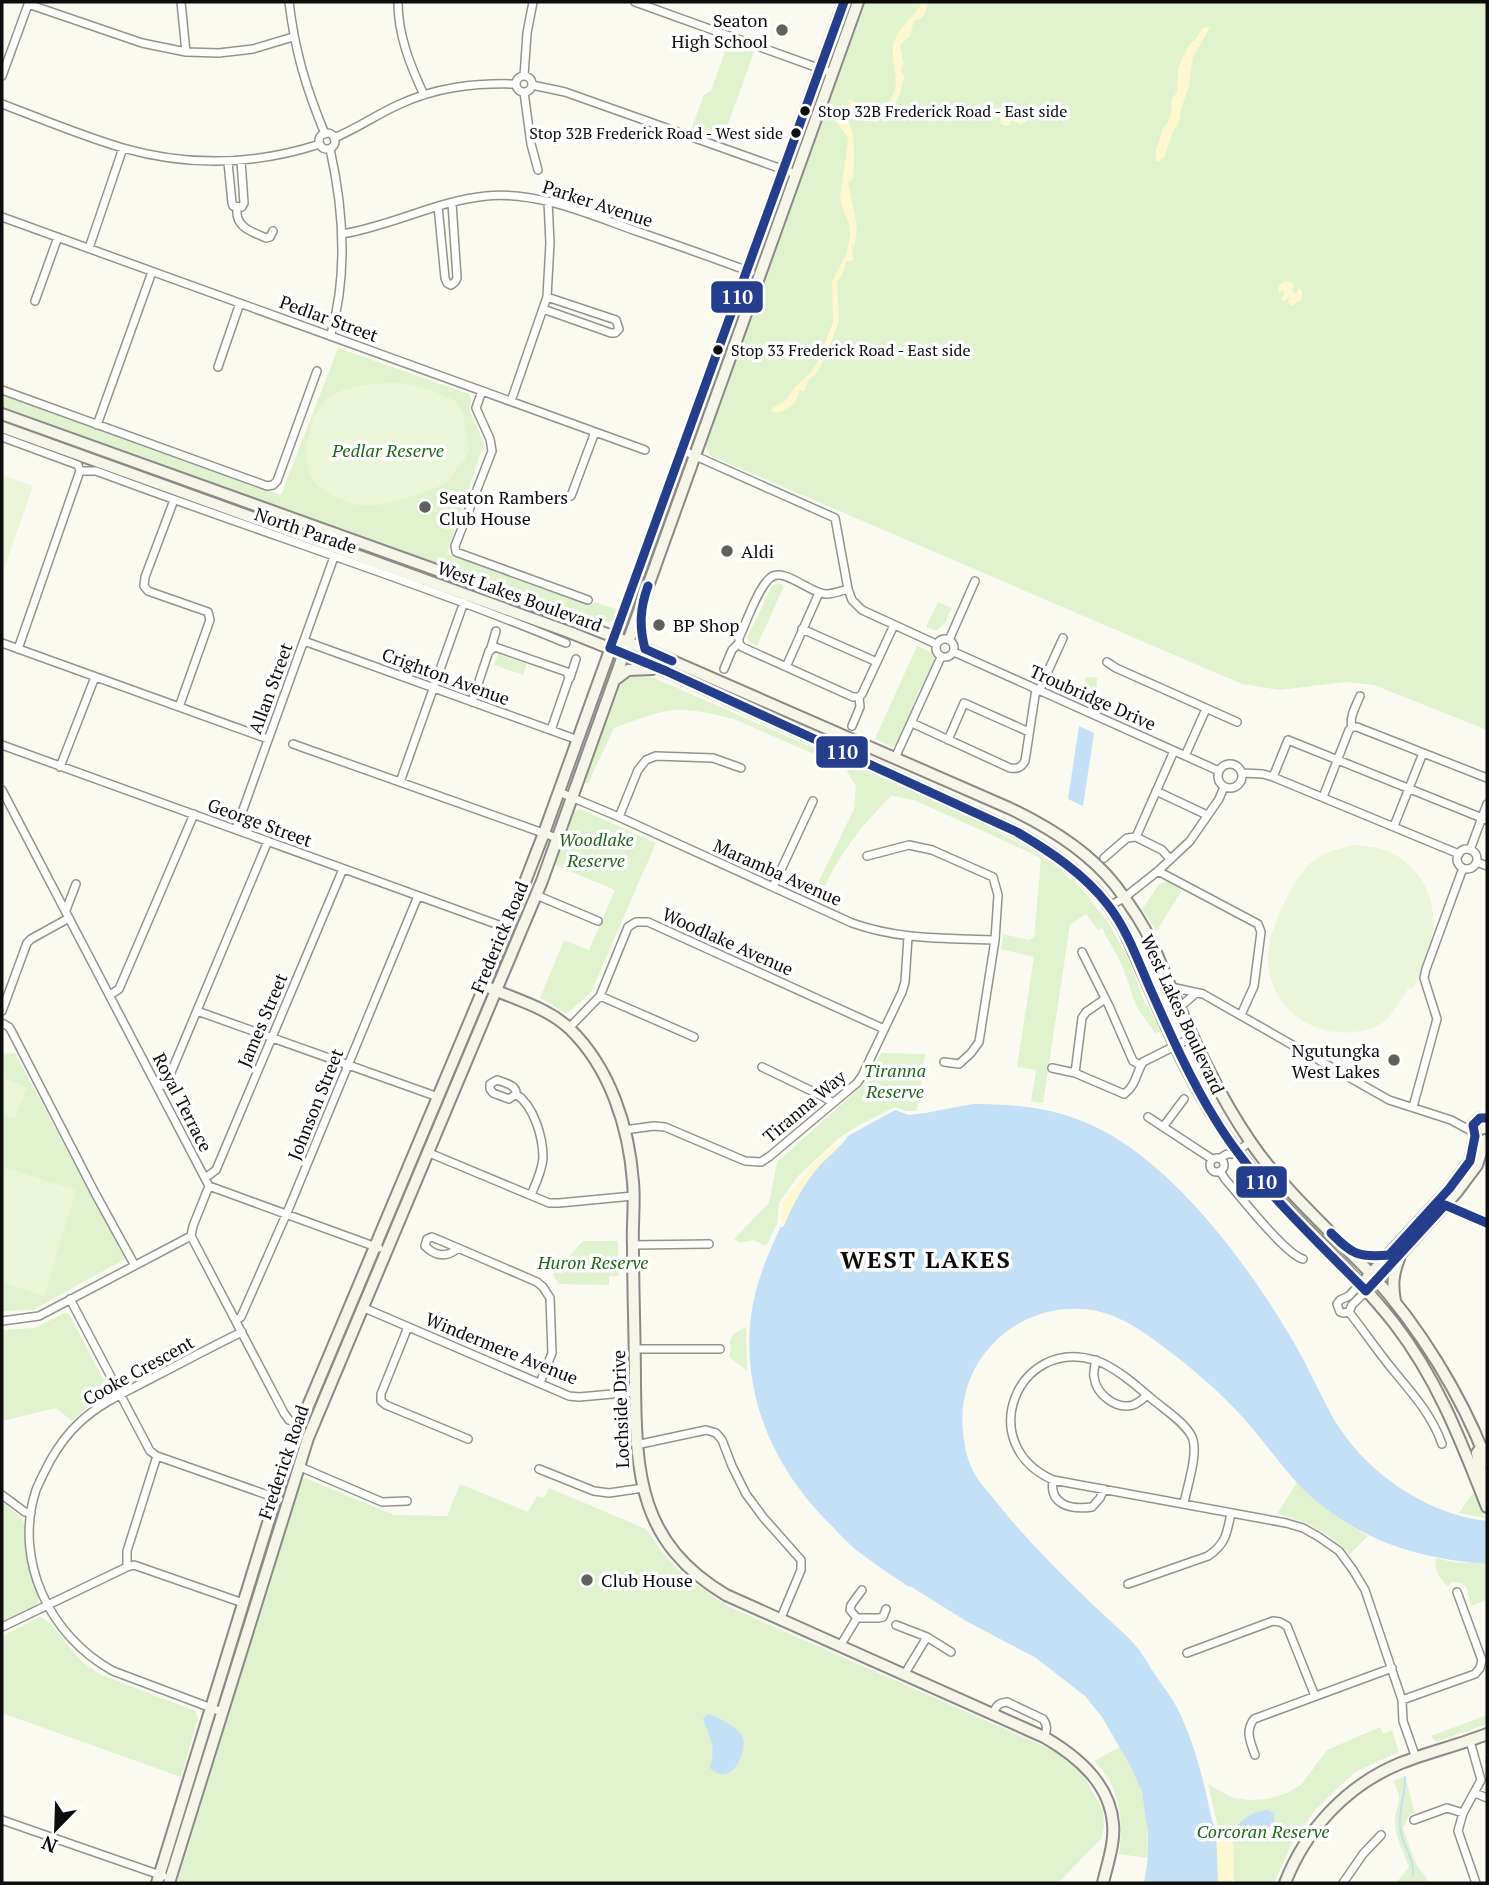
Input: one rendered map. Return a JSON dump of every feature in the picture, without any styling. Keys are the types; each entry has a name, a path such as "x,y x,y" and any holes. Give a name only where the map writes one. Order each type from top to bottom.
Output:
{"main road":[{"name":"Frederick Road","path":"217,1710 243,1603 281,1499 298,1466 362,1307 381,1248 438,1097 544,834 844,2"},
{"name":"Frederick Road","path":"164,1880 217,1710 256,1607 300,1425 427,1152 536,895 858,2"},
{"name":"West Lakes Boulevard","path":"2,414 588,627 624,654 666,670 1017,831 1044,847 1087,882 1109,906 1124,930 1175,1045 1235,1153 1363,1287 1393,1322 1424,1367 1464,1445 1486,1503"},
{"name":"West Lakes Boulevard","path":"2,427 567,637 594,642 628,642 1009,808 1042,825 1094,863 1124,898 1151,942 1229,1110 1264,1161 1374,1277 1424,1342 1485,1446 1487,1462"},
{"path":"639,610 641,637 645,649"},
{"path":"588,627 611,626 622,615"},
{"path":"594,642 602,671"},
{"path":"614,680 628,670 666,670"},
{"name":"Lochside Drive","path":"485,985 550,1014 569,1028 593,1055 611,1089 624,1129 634,1196 636,1445 643,1488 656,1523 666,1540 694,1572 726,1595 1044,1737 1082,1762 1110,1804 1114,1826 1103,1883"},
{"path":"1363,1287 1401,1253 1456,1193 1477,1165 1482,1127"},
{"path":"1374,1277 1389,1255 1450,1189 1470,1161 1482,1127"},
{"path":"1350,1252 1371,1257 1389,1255"},
{"path":"1395,1303 1393,1275 1401,1253"},
{"path":"1473,1428 1487,1436"},
{"path":"1485,1446 1477,1453 1485,1483 1486,1503"},
{"path":"1285,1883 1302,1847 1316,1827 1336,1805 1359,1786 1378,1774 1416,1758 1487,1734"}],"street":[{"path":"181,2 186,52"},
{"path":"289,2 293,37 306,86 325,134"},
{"path":"398,2 404,43 424,95"},
{"path":"524,76 527,33 533,2"},
{"path":"635,2 832,73"},
{"path":"2,76 29,3 142,43 186,52 219,53 253,49 293,37"},
{"path":"516,84 518,79 524,76"},
{"path":"524,76 532,85"},
{"path":"334,138 399,104 424,95 460,85 516,84"},
{"path":"516,84 519,90 524,92"},
{"path":"532,85 565,92 796,174"},
{"path":"524,92 532,85"},
{"path":"524,92 531,144 538,170"},
{"path":"2,104 123,148 172,159 241,161 281,155 320,144"},
{"path":"325,134 334,138 330,149"},
{"path":"325,134 320,139 320,144 324,149 330,149"},
{"path":"89,248 123,148"},
{"path":"330,149 338,183 342,233 342,272 338,308 331,334"},
{"path":"237,208 244,203 241,161"},
{"path":"228,162 232,203 237,208"},
{"name":"Parker Avenue","path":"342,233 359,231 472,198 512,196 548,201 583,212 760,275"},
{"path":"510,401 547,297 550,243 548,201"},
{"path":"438,206 445,278 447,283 452,285 457,278 452,203"},
{"path":"237,208 236,217 245,227 266,238 270,237 273,231"},
{"name":"Pedlar Street","path":"2,217 645,450"},
{"path":"35,301 58,237"},
{"path":"97,425 152,272"},
{"path":"543,309 611,333 619,329 616,320 547,297"},
{"path":"218,367 240,303"},
{"path":"2,390 273,485 277,481 317,370"},
{"path":"482,391 476,408 490,439 492,451 455,546 456,552 588,600"},
{"path":"571,496 595,432"},
{"name":"North Parade","path":"2,437 78,465 80,471 96,471 523,624 551,637 567,637"},
{"path":"48,443 53,456"},
{"path":"682,450 835,518 848,589 856,606 936,644"},
{"path":"18,649 80,471"},
{"path":"174,500 144,586 148,591 208,612 210,620 179,707"},
{"name":"Allan Street","path":"236,829 334,557"},
{"path":"724,669 732,650 739,643 761,591 772,576 781,575 819,593 828,594 848,589"},
{"path":"949,640 975,580"},
{"path":"786,667 819,593"},
{"path":"400,782 464,603"},
{"path":"852,726 860,707 859,697 894,625"},
{"path":"802,629 877,662"},
{"path":"472,702 496,631"},
{"path":"912,723 1010,768 1023,766 1037,690 1063,638"},
{"name":"Crighton Avenue","path":"304,640 578,740"},
{"path":"940,657 935,650 936,644 941,640 949,640"},
{"path":"940,657 950,657 954,652 954,646 949,640"},
{"path":"2,643 268,739"},
{"path":"739,643 742,647 786,667 853,697 859,697"},
{"path":"489,651 495,647 567,672 569,678"},
{"name":"Troubridge Drive","path":"954,652 1219,771"},
{"path":"895,758 940,657"},
{"path":"551,730 576,659"},
{"path":"1107,662 1237,722"},
{"path":"60,767 95,677"},
{"path":"1352,727 1350,722 1360,696"},
{"path":"948,740 964,703 1029,732"},
{"path":"1185,756 1206,709"},
{"path":"1352,727 1487,778"},
{"path":"1323,797 1352,727"},
{"path":"1273,777 1289,740 1485,818"},
{"path":"293,744 557,838"},
{"name":"George Street","path":"2,746 507,928"},
{"path":"1136,837 1174,751"},
{"path":"1394,826 1423,753"},
{"path":"619,817 638,770 646,760 656,755 713,758 741,768"},
{"path":"1231,764 1238,767 1242,773 1242,781 1232,788 1224,787 1219,771 1231,764"},
{"path":"1242,773 1273,777 1459,854"},
{"path":"1109,906 1124,898 1158,871 1190,841 1219,799 1224,787"},
{"name":"Royal Terrace","path":"2,790 209,1186"},
{"path":"1156,791 1207,815"},
{"name":"Maramba Avenue","path":"559,792 852,923 887,934 908,937 995,940"},
{"path":"773,887 813,801"},
{"path":"1470,849 1485,818 1487,804"},
{"path":"110,995 119,989 194,814"},
{"path":"1104,858 1127,838 1136,837 1162,850 1170,859"},
{"path":"158,1088 167,1082 268,841"},
{"path":"867,856 909,845 932,850 993,877 997,885 999,895 995,940 979,1042 959,1064 944,1062"},
{"path":"1470,849 1476,856 1476,862 1471,868 1463,867 1458,862 1459,854 1470,849"},
{"path":"1476,862 1487,866"},
{"path":"1413,1107 1437,1019 1424,978 1463,867"},
{"name":"James Street","path":"205,1178 216,1170 343,869"},
{"path":"1158,871 1258,924 1261,932 1254,986 1241,1015"},
{"path":"65,910 76,884"},
{"path":"536,895 598,921"},
{"name":"Johnson Street","path":"236,1320 241,1316 286,1214 418,896"},
{"path":"2,1011 27,943 69,919"},
{"name":"Woodlake Avenue","path":"569,1028 600,996 628,927 636,922 648,922 884,1029"},
{"name":"Tiranna Way","path":"624,1129 666,1126 745,1161 761,1162 862,1076 902,992 908,937"},
{"path":"1082,952 1133,1061 1140,1065"},
{"path":"1171,988 1203,995 1389,1100 1482,1127"},
{"path":"1180,1007 1196,993"},
{"path":"600,996 694,1037"},
{"path":"1075,1073 1083,1018 1086,1012 1105,999"},
{"path":"197,1011 438,1097"},
{"path":"2,1023 12,1032 134,1264"},
{"path":"1052,1068 1075,1073 1124,1094 1136,1080 1143,1062 1193,1037"},
{"path":"762,1067 833,1103"},
{"path":"516,1094 528,1105 541,1141 543,1159 531,1195"},
{"path":"1163,1127 1184,1099"},
{"path":"1148,1117 1219,1163 1225,1179 1273,1234 1297,1257 1303,1259"},
{"path":"1219,1163 1231,1158 1250,1142"},
{"path":"427,1152 549,1203 634,1196"},
{"path":"300,1425 289,1420 284,1413 191,1236 209,1186 381,1248"},
{"path":"2,1321 38,1316 191,1236"},
{"path":"633,1245 709,1244"},
{"path":"457,1249 537,1282 548,1293 552,1353 540,1383"},
{"path":"1363,1287 1349,1305 1392,1369 1416,1396 1442,1444"},
{"path":"70,1299 150,1451 157,1457 281,1499"},
{"name":"Windermere Avenue","path":"362,1307 569,1395 579,1397 635,1392"},
{"path":"408,1326 381,1394 381,1401 468,1439"},
{"name":"Cooke Crescent","path":"217,1710 143,1684 96,1662 73,1641 55,1619 35,1578 30,1555 31,1513 37,1489 57,1449 92,1412 242,1332"},
{"path":"635,1349 720,1349"},
{"path":"1184,1503 1195,1451 1194,1443 1182,1425 1147,1395 1096,1360 1070,1357 1048,1362 1037,1368 1027,1379 1013,1404 1012,1433 1016,1448 1035,1470 1054,1480 1286,1522 1303,1528 1339,1551 1365,1590 1402,1700 1403,1721 1416,1758"},
{"path":"1096,1360 1093,1374 1095,1382 1107,1399 1118,1405 1133,1405 1147,1395"},
{"path":"636,1445 706,1430 716,1433 722,1440 747,1494 763,1517 801,1560 800,1570 780,1620"},
{"path":"127,1567 127,1551 157,1457"},
{"path":"298,1466 382,1502 407,1501"},
{"path":"539,1469 594,1491 609,1493 643,1488"},
{"path":"1054,1480 1052,1487 1056,1498 1073,1508 1092,1507 1104,1489"},
{"path":"2,1495 25,1512 31,1513"},
{"path":"1128,1584 1208,1556 1217,1550 1226,1536 1231,1513"},
{"path":"2,1627 127,1567 136,1566 243,1603"},
{"path":"862,1590 850,1610 857,1618 883,1617 886,1609"},
{"path":"1402,1700 1475,1674 1480,1668 1482,1660 1457,1592"},
{"path":"840,1646 857,1618"},
{"path":"1186,1653 1273,1621 1280,1622 1287,1626 1315,1696"},
{"path":"896,1625 927,1637 951,1652"},
{"path":"904,1675 927,1637"},
{"path":"1255,1755 1248,1734 1254,1719 1392,1668"},
{"path":"993,1714 996,1706 1007,1702 1044,1719 1047,1730 1044,1737"},
{"path":"1470,1741 1481,1780 1463,1814 1458,1830 1476,1883"},
{"path":"1475,1793 1487,1798"},
{"path":"1414,1820 1447,1808 1463,1814"},
{"path":"2,1820 164,1880"},
{"path":"1343,1883 1363,1854 1381,1835"}],"green space":[{"path":"865,2 1487,2 1487,730 1374,685 1345,682 1280,690 1242,684 709,455 706,446"},
{"path":"732,44 754,52 723,138 692,127 704,95 711,91 727,46"},
{"name":"Pedlar Reserve","path":"338,348 469,394 470,412 484,443 447,554 587,604 595,602 621,611 618,615 607,623 589,622 128,455 128,452 2,409 2,395 281,495"},
{"path":"397,382 430,390 456,401 464,417 469,450 465,459 445,484 375,506 356,505 319,487 309,475 306,448 314,416 328,397 363,385"},
{"path":"2,475 33,486 2,575"},
{"path":"779,583 784,586 757,646 748,642 747,638 772,586"},
{"path":"938,602 952,608 945,623 936,631 926,627"},
{"path":"917,646 933,653 934,661 898,744 893,747 875,739"},
{"path":"498,654 527,664 523,675 494,665"},
{"path":"635,675 654,678 945,807 1008,837 1048,861 1072,879 1108,922 1128,958 1146,1006 1161,1032 1155,1033 1140,1012 1121,963 1102,928 1098,930 1086,914 1070,925 1043,1103 1031,1101 1036,1070 1017,1067 1034,957 1001,949 1003,934 1029,940 1034,937 1041,859 914,800 891,796 854,838 825,886 818,883 854,809 856,786 845,768 734,719 704,712 673,710 614,728 588,784 584,782 621,684"},
{"path":"1086,677 1097,678 1094,703 1081,697"},
{"name":"Woodlake Reserve","path":"580,809 656,843 591,992 567,1014 540,998 564,940 589,950 615,890 555,865 574,812"},
{"path":"1353,845 1385,850 1407,863 1428,893 1432,904 1433,929 1414,987 1408,989 1387,1019 1366,1030 1337,1032 1308,1024 1284,1005 1270,978 1268,954 1277,919 1306,867 1320,856"},
{"path":"1167,881 1182,890 1157,931 1142,910 1159,884"},
{"path":"15,1053 125,1259 33,1310 2,1311 2,1054"},
{"name":"Tiranna Reserve","path":"881,1053 925,1054 917,1111 895,1107 839,1138 798,1176 779,1203 777,1224 766,1246 753,1240 741,1243 734,1239 769,1203 777,1162 867,1081"},
{"path":"2,1069 6,1071 4,1079 27,1087 15,1119 2,1114"},
{"path":"6,1168 76,1190 44,1296 2,1282 2,1183"},
{"name":"Huron Reserve","path":"583,1241 618,1241 619,1276 609,1276 609,1285 558,1284 553,1274"},
{"path":"64,1313 69,1314 106,1384 95,1389 100,1398 72,1421 56,1408 2,1421 2,1330 35,1328"},
{"path":"746,1327 747,1371 729,1357 729,1343 733,1334"},
{"path":"305,1478 394,1515 447,1516 460,1484 528,1512 537,1496 544,1498 549,1488 646,1529 685,1577 683,1579 687,1582 689,1580 727,1606 1056,1752 1078,1765 1103,1811 1102,1838 1058,1883 177,1883 301,1480"},
{"path":"1297,1482 1330,1512 1368,1536 1350,1554 1317,1528 1277,1514"},
{"path":"1476,1492 1485,1518 1459,1513"},
{"path":"2,1502 22,1518 28,1563 39,1600 33,1607 2,1621"},
{"path":"1436,1558 1452,1562 1487,1564 1487,1600 1471,1606 1467,1589 1462,1583 1452,1582 1448,1587 1442,1581 1437,1571"},
{"path":"40,1617 55,1629 82,1661 102,1675 195,1711 198,1718 181,1777 2,1713 2,1636"},
{"path":"1487,1715 1487,1724 1436,1742 1431,1736"},
{"name":"Corcoran Reserve","path":"1380,1727 1383,1734 1392,1730 1399,1752 1355,1772 1316,1809 1292,1843 1274,1883 1234,1883 1233,1839 1217,1823 1208,1784 1233,1798 1250,1800 1268,1799 1287,1793 1301,1785 1327,1750"},
{"path":"1120,1747 1142,1792 1148,1858 1119,1854 1121,1829 1115,1792 1094,1761"},
{"path":"1405,1776 1415,1813 1409,1815 1403,1829 1416,1864 1430,1883 1396,1883 1409,1867 1396,1829 1399,1795 1393,1781"}],"sand":[{"path":"922,2 927,2 924,14 914,21 910,36 900,46 904,64 901,71 905,77 898,99 889,109 887,121 883,122 880,117 878,122 861,117 848,106 849,99 872,112 886,105 892,97 896,82 894,42"},
{"path":"1210,28 1193,57 1189,86 1179,122 1165,156 1156,161 1156,150 1171,113 1172,99 1177,92 1178,68 1192,41 1195,41 1202,29"},
{"path":"1018,105 1025,109 1020,116 1030,113 1025,123 1020,125 1011,118 1009,125 1001,124 1000,118 1005,114 1006,107 1009,107 1011,112"},
{"path":"845,117 853,137 853,179 848,182 857,227 855,244 852,247 853,260 846,262 842,276 837,281 839,321 823,362 816,374 809,379 804,392 799,390 792,406 775,413 771,411 772,408 786,400 811,372 833,322 832,282 847,252 850,235 840,197 848,142 847,136 836,121"},
{"path":"1285,281 1294,283 1291,292 1297,294 1298,288 1302,291 1302,299 1291,306 1289,297 1285,301 1281,300 1283,290 1278,292 1279,285"},
{"path":"838,1144 841,1146 785,1225 781,1221 783,1202 812,1165"},
{"path":"1216,1829 1233,1839 1234,1883 1218,1883"}],"water":[{"path":"1079,726 1094,733 1083,806 1068,799"},
{"name":"WEST LAKES","path":"973,1104 1031,1107 1059,1113 1087,1123 1119,1140 1149,1162 1207,1219 1257,1285 1297,1348 1331,1414 1359,1453 1397,1486 1418,1499 1463,1517 1487,1521 1487,1564 1417,1553 1375,1538 1354,1527 1334,1515 1305,1491 1238,1412 1202,1377 1146,1334 1108,1314 1070,1309 1044,1313 1020,1323 1000,1337 983,1356 970,1378 963,1404 963,1436 975,1475 1030,1541 1136,1646 1175,1704 1193,1746 1216,1828 1218,1883 1144,1883 1148,1833 1142,1792 1102,1717 1085,1696 1036,1658 909,1587 853,1547 812,1505 794,1481 778,1455 756,1400 749,1340 754,1298 763,1267 780,1228 784,1226 795,1201 810,1178 848,1136 895,1110 909,1115"},
{"path":"708,1714 735,1728 743,1740 741,1757 732,1771 725,1774 710,1768 713,1748 703,1719"},
{"path":"1268,1810 1274,1813 1272,1826 1242,1834 1238,1826 1244,1819"}],"waterway":[{"path":"1405,1777 1400,1827 1412,1862 1413,1875"}],"transit line":[{"name":"110","path":"844,2 610,648 666,671 1017,832 1078,874 1099,894 1120,923 1188,1070 1230,1142 1285,1209 1366,1291 1445,1205 1487,1223"},
{"name":"110","path":"648,586 641,617 645,649 672,661"},
{"name":"110","path":"1331,1233 1356,1253 1370,1256 1389,1255 1449,1189 1470,1161 1475,1136 1473,1125 1480,1118 1487,1118"}],"place":[{"name":"Seaton High School","path":"782,30"},
{"name":"Stop 32B Frederick Road - East side","path":"805,111"},
{"name":"Stop 32B Frederick Road - West side","path":"796,133"},
{"name":"Stop 33 Frederick Road - East side","path":"718,350"},
{"name":"Seaton Rambers Club House","path":"425,507"},
{"name":"Aldi","path":"727,551"},
{"name":"BP Shop","path":"659,625"},
{"name":"Ngutungka West Lakes","path":"1394,1060"},
{"name":"Club House","path":"587,1580"}],"district":[{"name":"WEST LAKES","path":"926,1259"}]}
